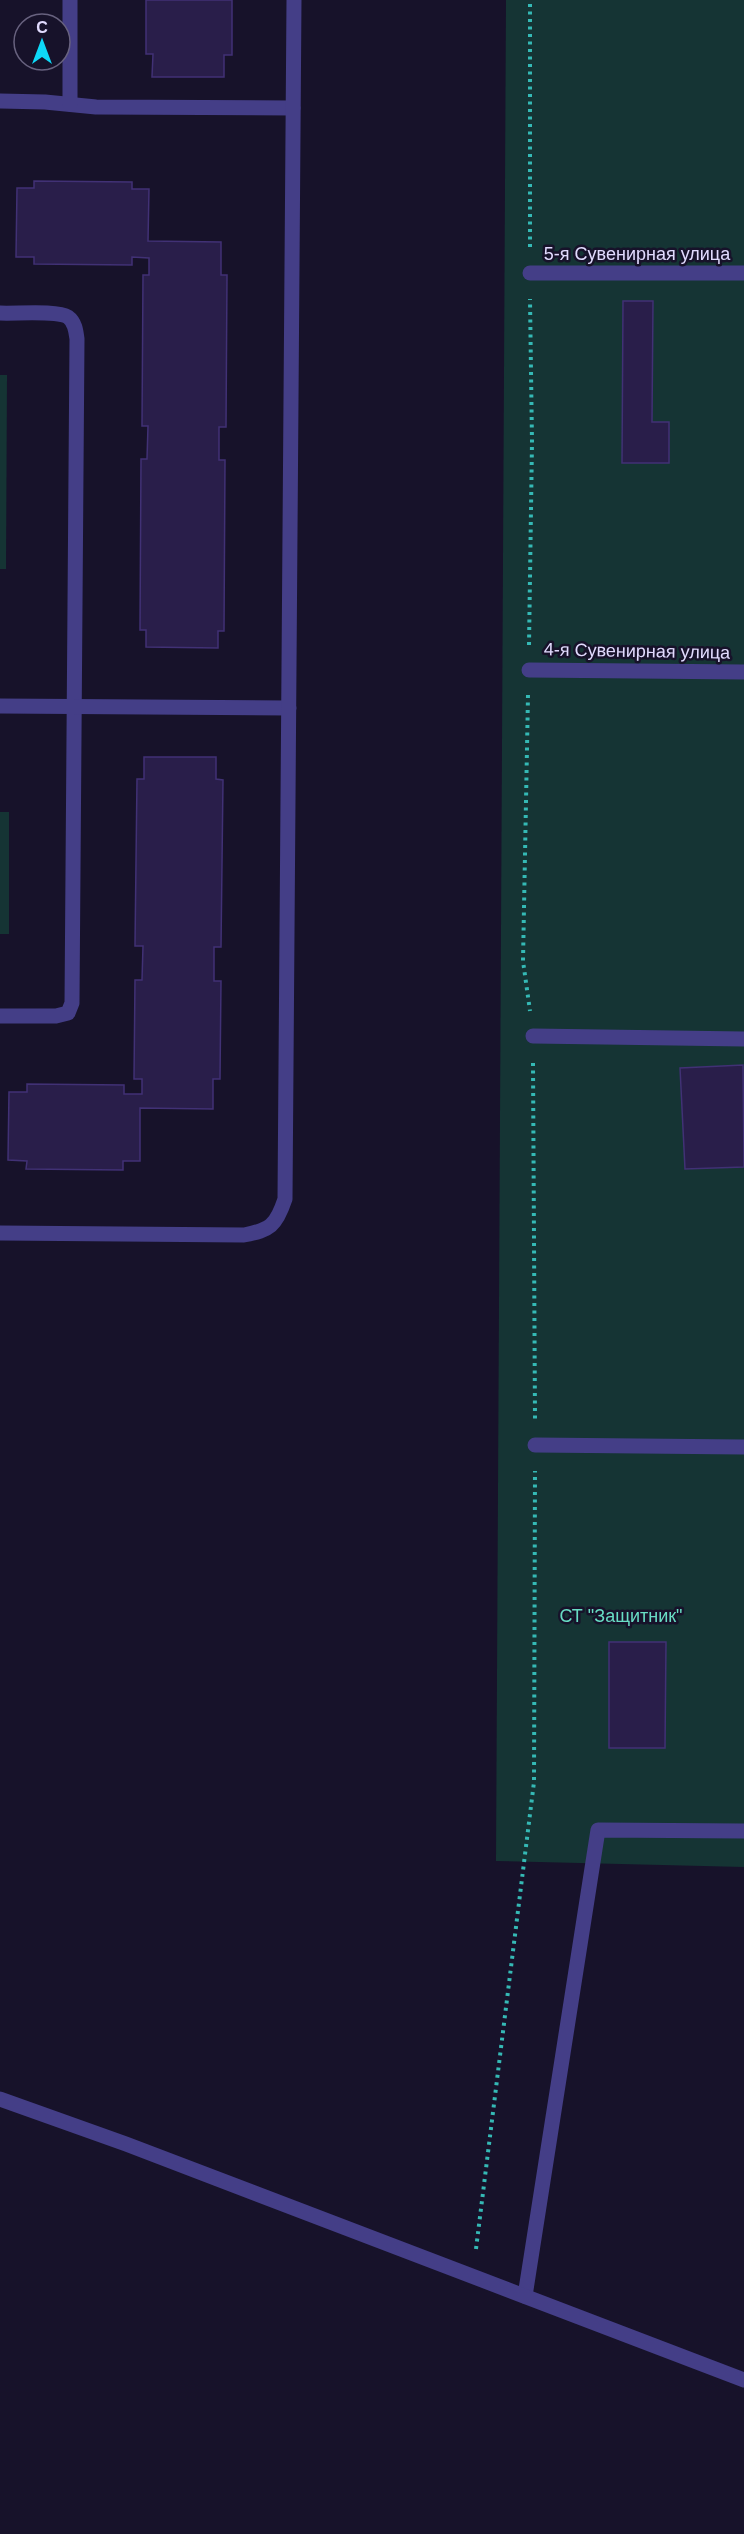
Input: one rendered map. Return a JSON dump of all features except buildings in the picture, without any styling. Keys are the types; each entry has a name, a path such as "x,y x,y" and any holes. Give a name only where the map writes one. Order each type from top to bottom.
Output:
{"street":[{"path":"70,0 70,104"},
{"path":"0,1233 244,1235 265,1231 278,1218 285,1199 294,0"},
{"path":"0,101 96,107 293,108"},
{"name":"5-я Сувенирная улица","path":"530,273 744,273"},
{"path":"0,314 67,316 75,327 72,1003 68,1013 56,1016 0,1016"},
{"name":"4-я Сувенирная улица","path":"529,670 744,672"},
{"path":"0,706 289,708"},
{"path":"533,1036 744,1039"},
{"path":"535,1445 744,1447"},
{"path":"525,2296 598,1830 744,1831"},
{"path":"0,2099 126,2144 744,2380"}],"path":[{"path":"472,2277 534,1782 533,1036 523,961 532,442 530,0"}],"green space":[{"name":"СТ \"Защитник\"","path":"506,0 744,0 744,1867 496,1861"},
{"path":"0,375 7,375 6,569 0,569"},
{"path":"0,812 9,812 9,934 0,934"}]}
